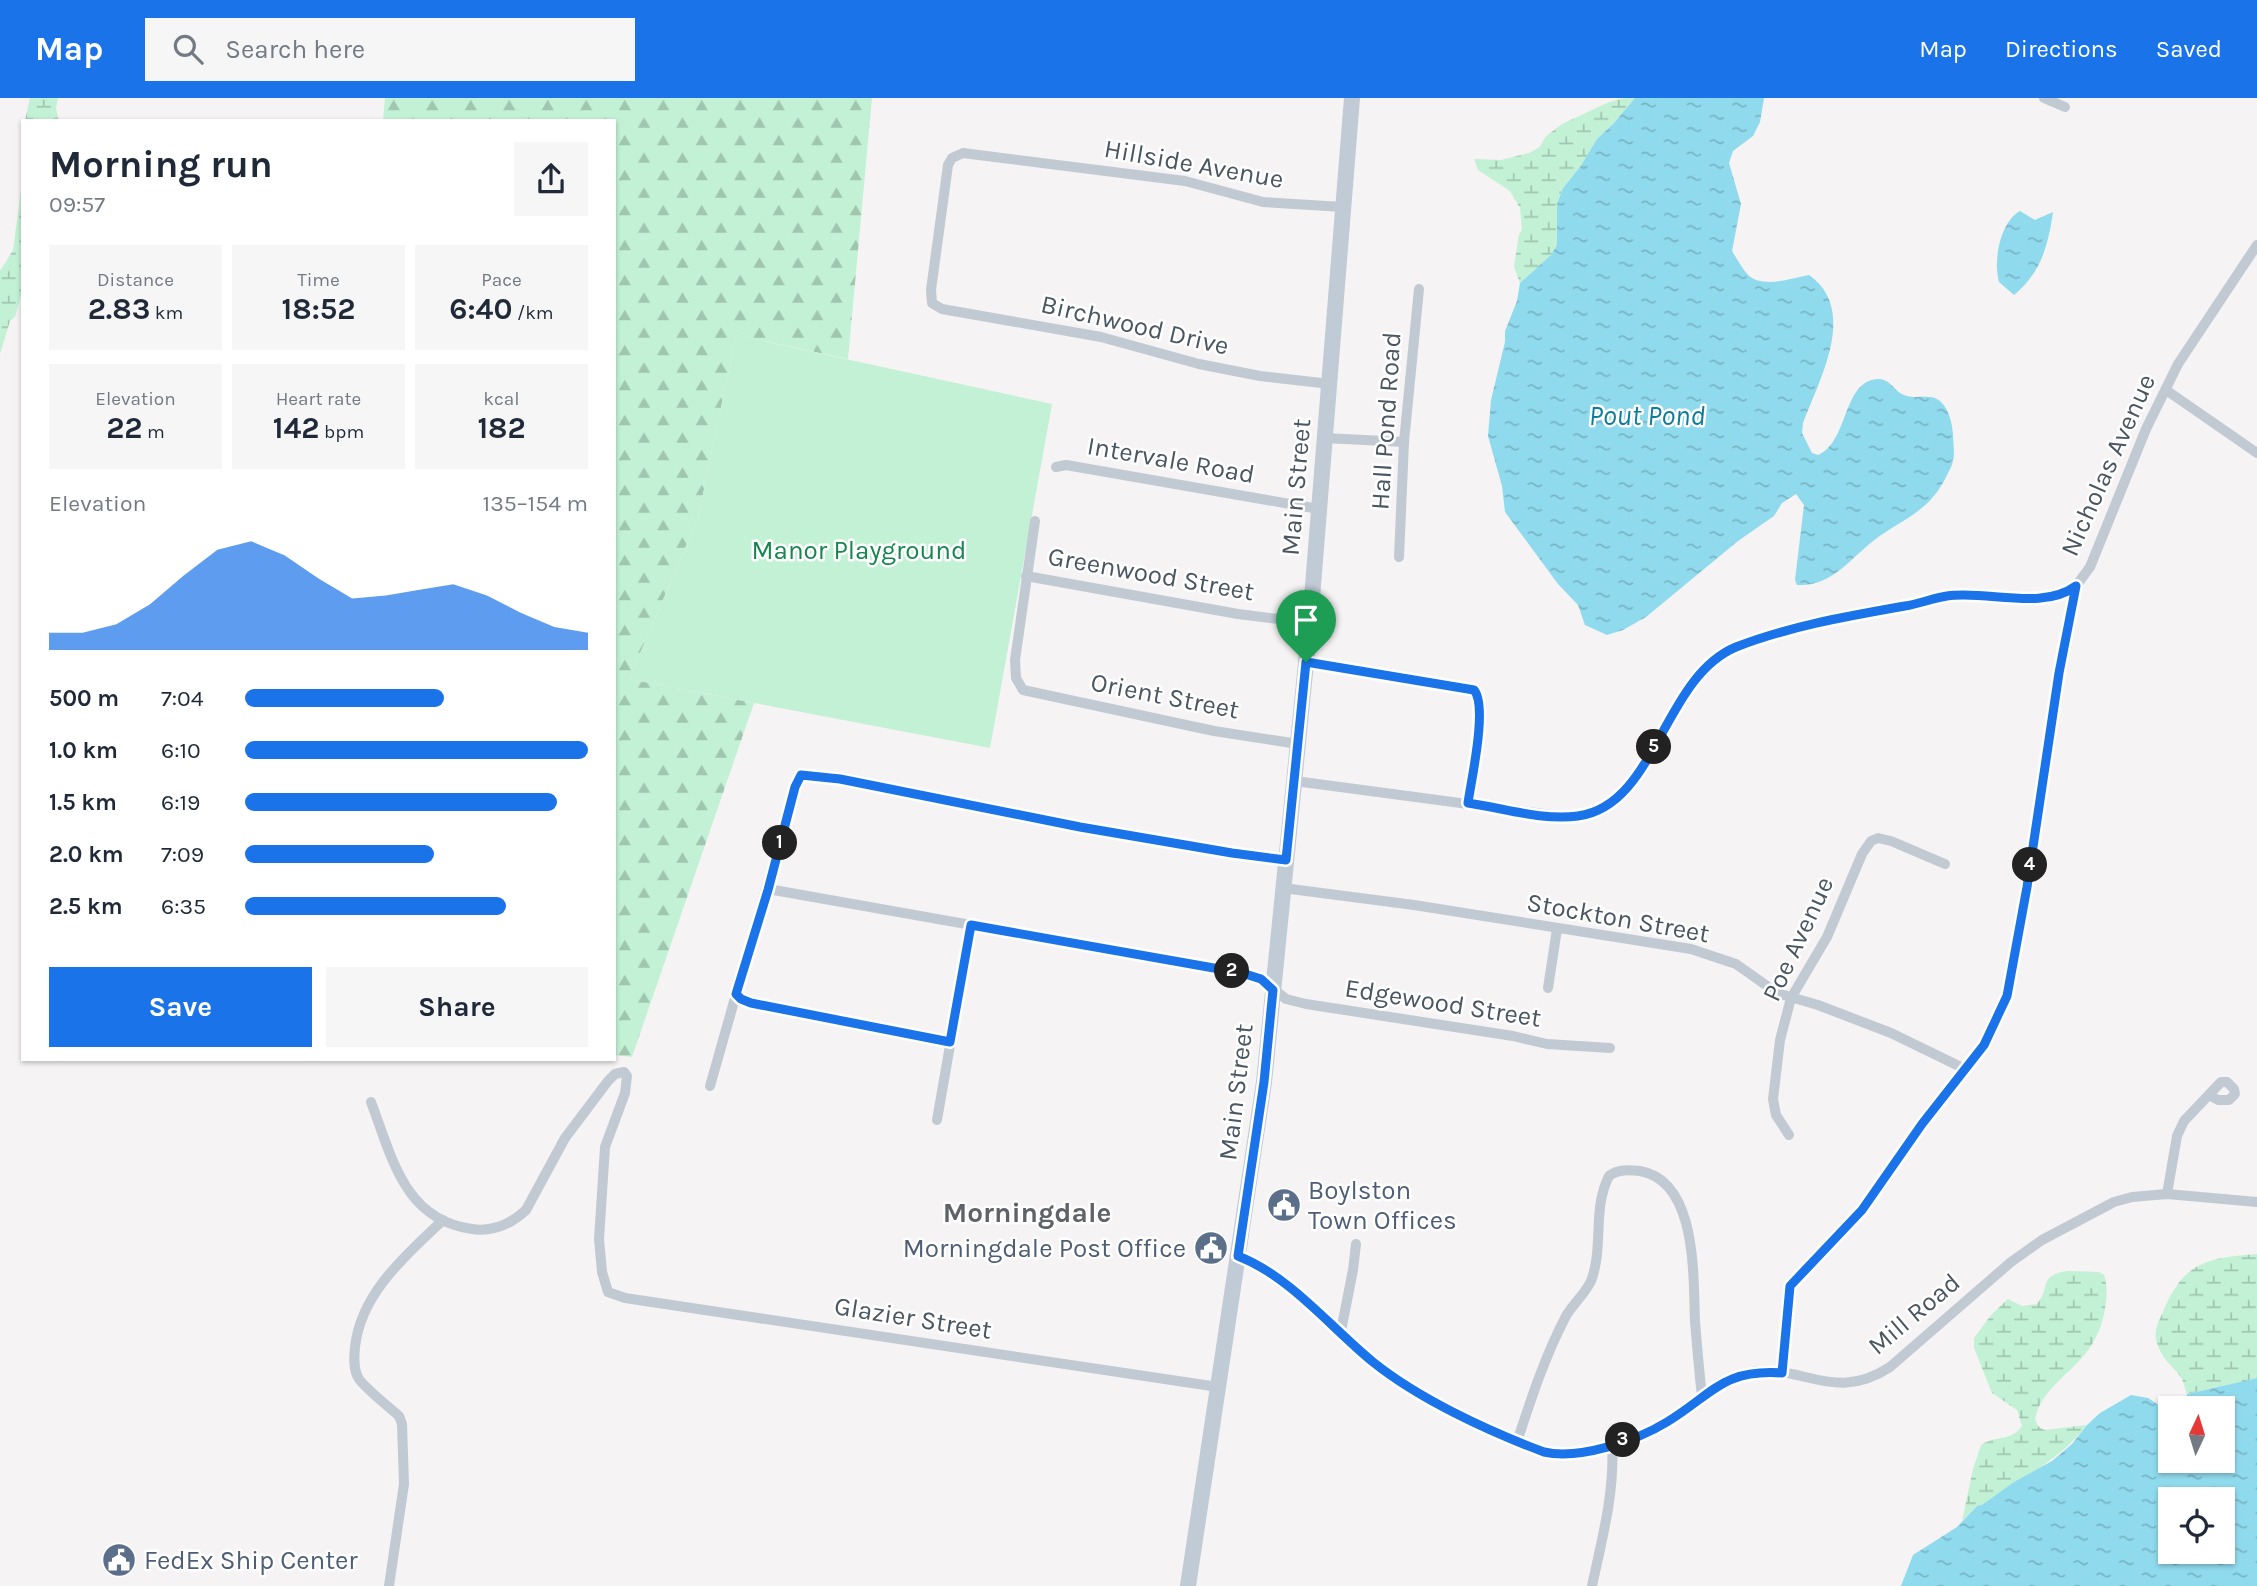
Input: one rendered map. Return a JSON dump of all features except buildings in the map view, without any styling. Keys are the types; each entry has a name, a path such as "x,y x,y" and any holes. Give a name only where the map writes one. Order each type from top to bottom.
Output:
{"main road":[{"name":"Main Street","path":"1188,1586 1264,1082 1310,623 1352,98"}],"street":[{"path":"2044,98 2065,107"},
{"name":"Hillside Avenue","path":"932,303 931,290 948,165 955,155 979,154 1185,181 1263,202 1343,207"},
{"name":"Nicholas Avenue","path":"1782,1373 1790,1286 1862,1210 1922,1124 1984,1045 1996,1024 2011,981 2049,733 2076,586 2090,567 2146,429 2166,390 2197,334 2257,245"},
{"name":"Hall Pond Road","path":"1399,557 1404,442 1419,289"},
{"name":"Birchwood Drive","path":"932,303 942,309 1101,337 1199,364 1298,382 1330,384"},
{"path":"2166,390 2257,453"},
{"path":"1325,438 1404,442"},
{"name":"Intervale Road","path":"1056,467 1066,465 1319,509"},
{"path":"1026,576 1035,521"},
{"name":"Greenwood Street","path":"1026,576 1238,614 1310,623"},
{"name":"Orient Street","path":"1026,576 1015,660 1016,678 1023,690 1214,731 1298,744"},
{"path":"1294,781 1558,816 1576,816 1600,808 1628,788 1694,680 1732,649 1766,636 1947,596 2054,597 2076,586"},
{"path":"1306,662 1474,690 1478,694 1479,714 1468,803"},
{"path":"710,1086 737,995 736,989 768,890 797,779 805,775 974,804 1080,827 1286,860"},
{"name":"Poe Avenue","path":"1789,1135 1776,1115 1773,1099 1780,1040 1791,998 1827,937 1868,844 1874,839 1884,839 1945,863"},
{"name":"Stockton Street","path":"1283,888 1414,905 1691,949 1736,964 1769,989 1891,1033 1965,1069"},
{"name":"Edgewood Street","path":"768,890 1218,968 1261,979 1286,999 1306,1004 1513,1036 1547,1044 1610,1048"},
{"path":"937,1120 971,925"},
{"path":"1548,988 1557,929"},
{"path":"737,995 741,999 762,1005 950,1042"},
{"name":"Glazier Street","path":"443,1220 459,1227 487,1230 501,1227 518,1217 532,1200 565,1138 608,1081 615,1074 624,1072 625,1093 607,1138 603,1166 599,1239 602,1272 608,1292 625,1298 1218,1387"},
{"path":"2167,1194 2177,1136 2184,1121 2209,1095"},
{"path":"371,1102 407,1190 418,1204 443,1220 400,1262 382,1284 368,1307 357,1335 354,1357 359,1379 399,1416 401,1424 404,1484 389,1586"},
{"path":"1517,1442 1535,1387 1554,1342 1568,1313 1591,1279 1599,1204 1609,1176 1618,1171 1642,1171 1657,1178 1670,1189 1679,1205 1690,1239 1702,1396"},
{"name":"Mill Road","path":"1238,1256 1266,1269 1370,1359 1410,1389 1517,1442 1557,1455 1573,1454 1645,1433 1668,1421 1732,1378 1746,1373 1782,1373 1841,1384 1873,1378 1890,1367 2011,1262 2042,1240 2115,1202 2132,1197 2167,1194 2257,1202"},
{"path":"1340,1331 1356,1244"},
{"path":"1592,1586 1612,1482 1612,1444"}],"green space":[{"path":"30,98 58,98 56,108 59,119 25,119"},
{"path":"385,98 872,98 848,359 736,335 698,518 629,679 754,703 632,1057 616,1055 616,119 383,119"},
{"path":"1635,98 1597,139 1563,188 1557,204 1557,245 1551,255 1520,283 1514,267 1522,230 1520,208 1510,191 1478,170 1474,159 1501,160 1529,153 1540,147 1545,137 1562,124 1609,102"},
{"path":"21,191 21,295 0,354 0,271 13,250"},
{"name":"Manor Playground","path":"736,335 1052,404 990,748 629,679 698,518"},
{"path":"2257,1254 2257,1378 2187,1394 2182,1379 2162,1355 2156,1339 2158,1324 2171,1295 2179,1282 2199,1266 2224,1258"},
{"path":"2068,1271 2099,1272 2104,1275 2107,1292 2104,1315 2089,1349 2044,1399 2035,1419 2038,1426 2044,1430 2087,1425 2051,1460 1982,1506 1977,1506 1962,1521 1981,1445 2013,1434 2022,1426 2017,1410 1992,1393 1974,1348 1974,1338 1991,1315 2008,1299 2022,1306 2037,1304 2052,1275"}],"water":[{"name":"Pout Pond","path":"1635,98 1764,98 1760,122 1753,136 1733,151 1729,163 1741,204 1732,251 1748,275 1754,279 1769,282 1809,275 1824,290 1831,307 1831,346 1803,423 1802,433 1812,453 1818,455 1828,448 1857,390 1866,383 1881,379 1904,395 1932,397 1940,401 1951,421 1954,455 1940,488 1924,507 1873,541 1830,577 1820,582 1797,585 1795,580 1804,505 1796,494 1782,503 1774,516 1738,541 1646,617 1623,630 1607,635 1585,625 1578,605 1558,584 1505,512 1502,486 1488,436 1491,400 1505,342 1505,331 1517,301 1520,283 1551,255 1557,245 1557,204 1563,188 1597,139"},
{"path":"2020,211 2035,220 2053,212 2042,258 2031,278 2014,295 1999,282 1997,264 2003,233 2013,216"},
{"path":"2257,1378 2257,1586 1901,1586 1913,1555 1957,1527 1977,1506 2052,1461 2072,1444 2100,1413 2131,1395 2148,1398 2158,1404 2158,1474 2235,1474 2235,1396 2187,1396"}],"place":[{"name":"Boylston Town Offices","path":"1284,1205"},
{"name":"Morningdale Post Office","path":"1211,1248"},
{"name":"FedEx Ship Center","path":"119,1560"}],"district":[{"name":"Morningdale","path":"1027,1212"}],"route":[{"path":"2076,586 2059,673 2027,887 2007,996 1984,1045 1922,1124 1862,1210 1790,1286 1782,1373 1746,1373 1732,1378 1668,1421 1645,1433 1592,1450 1557,1455 1520,1443 1426,1399 1394,1379 1266,1269 1238,1256 1264,1082 1273,990 1261,979 1206,966 971,925 950,1042 751,1003 736,994 768,890 797,779 801,775 840,779 1080,827 1286,860 1306,662 1474,690 1479,696 1479,714 1468,803 1530,813 1576,816 1589,814 1628,788 1694,680 1706,667 1732,649 1798,627 1947,596 2054,597 2076,586"}]}
